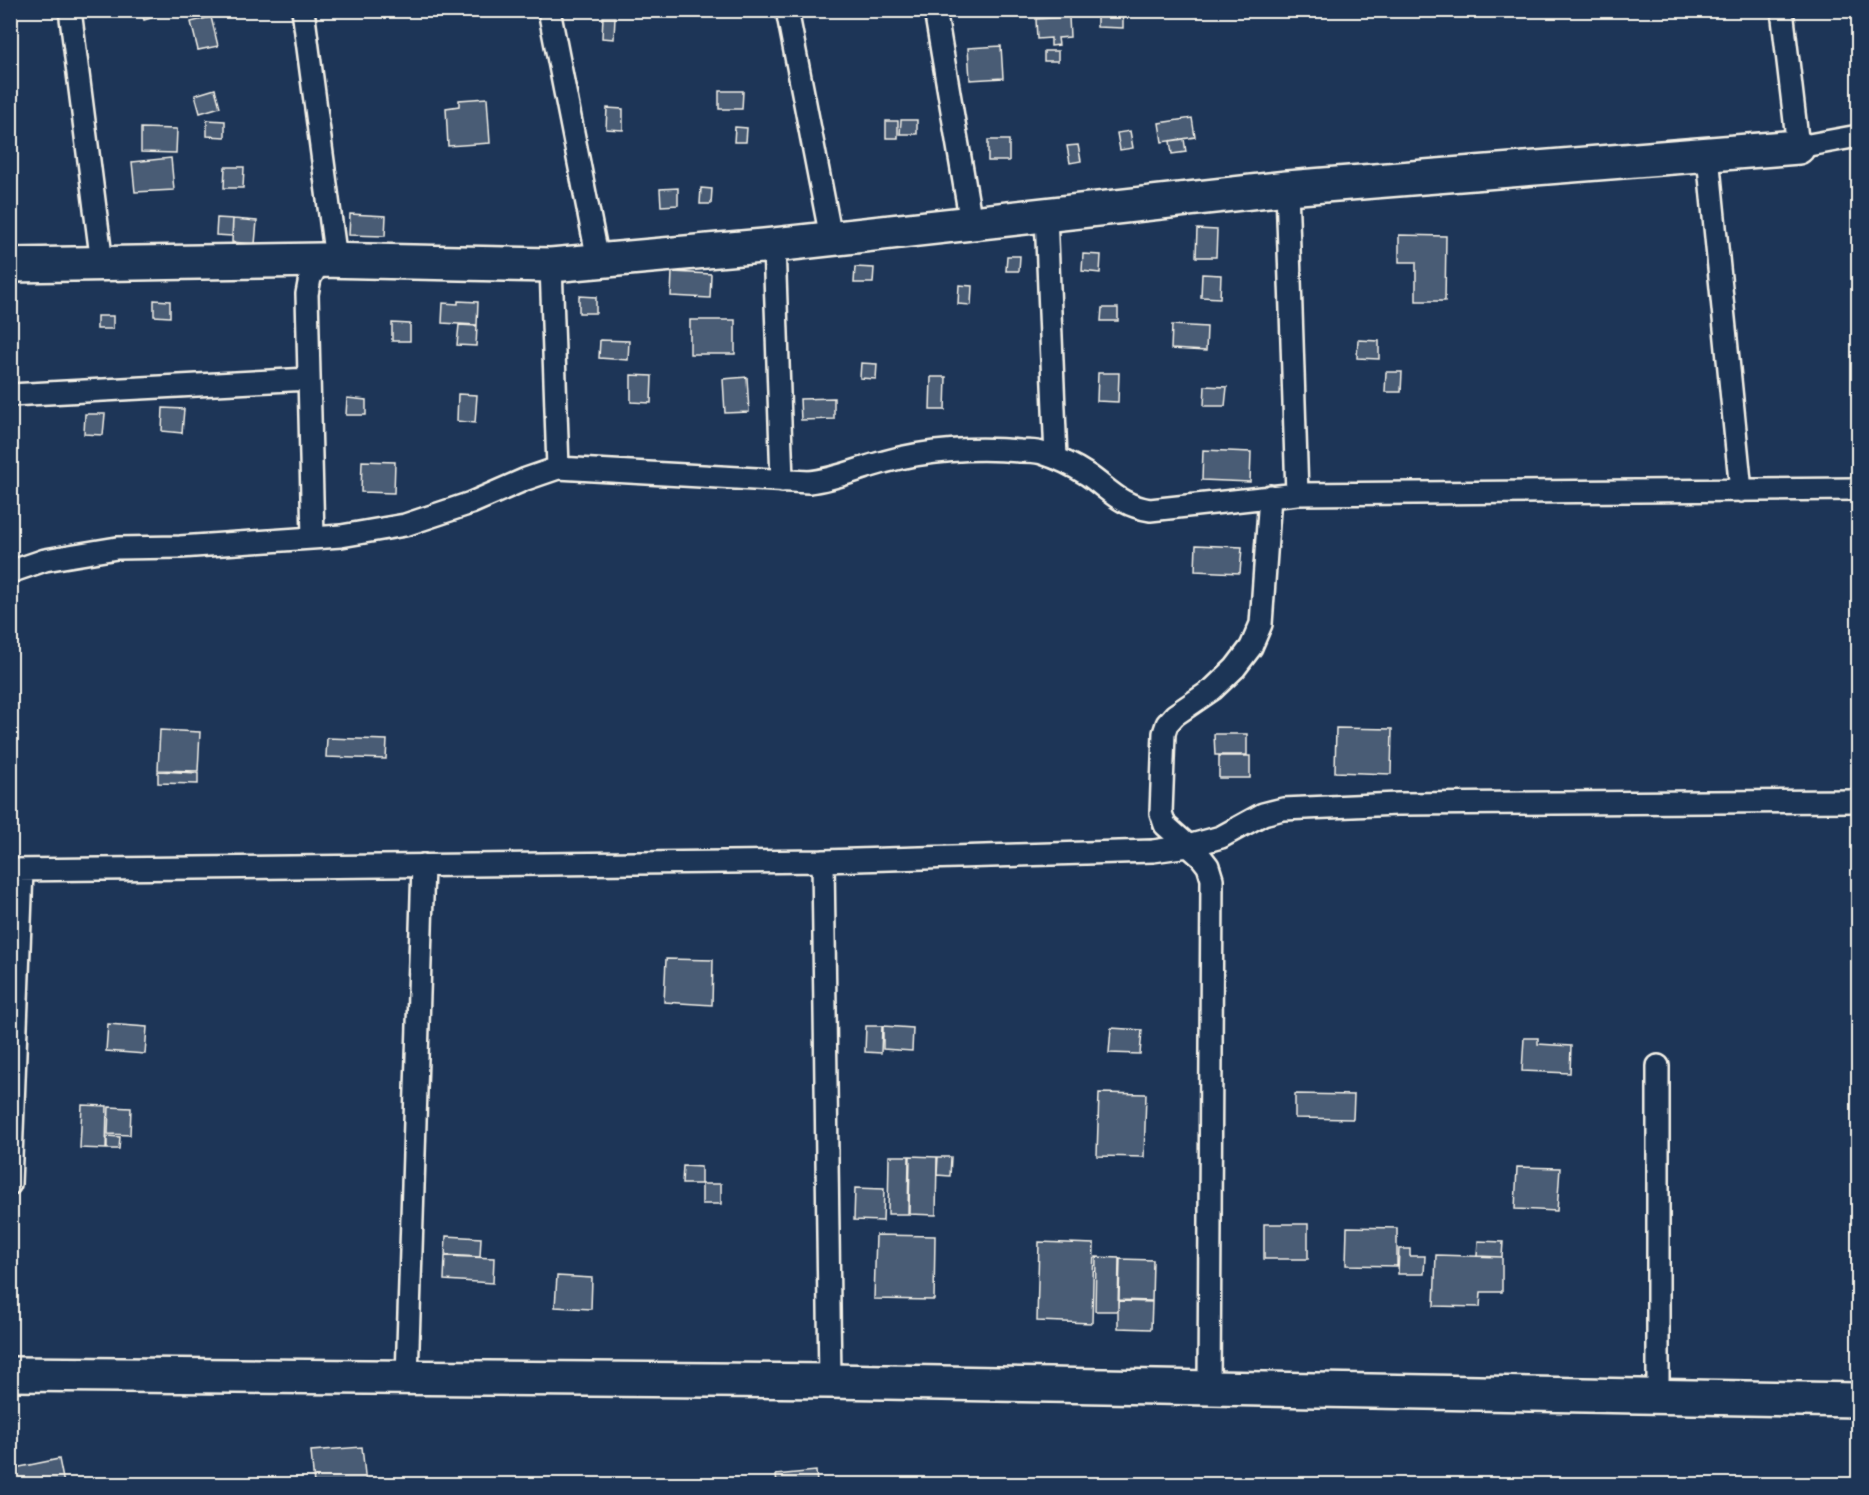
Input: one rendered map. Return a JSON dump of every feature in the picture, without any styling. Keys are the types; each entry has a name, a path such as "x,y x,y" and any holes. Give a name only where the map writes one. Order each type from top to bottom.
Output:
{"street":[{"path":"10,265 328,260 551,265 774,245 1287,188 1798,147"},
{"path":"10,1374 830,1382 1858,1400"}],"lane":[{"path":"70,10 102,264"},
{"path":"303,10 328,260 310,278 308,294 313,538"},
{"path":"549,10 598,260"},
{"path":"787,10 831,238"},
{"path":"935,10 971,223"},
{"path":"1782,10 1798,147 1858,136"},
{"path":"1708,156 1741,491"},
{"path":"1287,188 1297,494"},
{"path":"1046,215 1056,459"},
{"path":"774,245 782,481"},
{"path":"551,265 558,468"},
{"path":"10,395 309,379"},
{"path":"10,572 45,560 117,548 180,547 341,536 405,525 471,503 558,468 809,482 832,479 885,461 987,448 1040,453 1056,459 1087,475 1119,499 1134,507 1150,510 1297,494 1858,489"},
{"path":"1209,1389 1213,893 1208,866 1165,825 1161,813 1164,733 1167,724 1175,715 1213,689 1235,668 1255,639 1261,624 1270,496"},
{"path":"10,1184 16,870 823,861 1153,851 1188,846 1221,837 1263,814 1283,809 1398,804 1858,801"},
{"path":"823,861 830,1382"},
{"path":"407,1378 423,865"},
{"path":"1658,1066 1658,1397"}],"building":[{"path":"141,10 167,10 168,13 144,20"},
{"path":"1097,10 1123,10 1123,28 1097,27"},
{"path":"211,17 218,46 198,50 191,22"},
{"path":"603,17 615,17 614,39 602,38"},
{"path":"1069,17 1070,37 1058,38 1059,45 1051,46 1051,38 1037,39 1036,19"},
{"path":"1001,46 1003,78 970,80 968,48"},
{"path":"1044,51 1058,51 1058,61 1044,61"},
{"path":"215,89 220,107 200,113 195,95"},
{"path":"719,91 743,91 742,109 719,109"},
{"path":"487,98 490,143 448,146 446,108 459,106 459,100"},
{"path":"607,108 623,109 623,130 606,129"},
{"path":"1192,118 1195,137 1162,142 1159,123"},
{"path":"207,120 225,121 225,137 207,136"},
{"path":"901,120 917,120 917,134 900,134"},
{"path":"886,121 898,121 898,138 886,138"},
{"path":"735,127 747,128 746,142 734,142"},
{"path":"141,128 177,129 176,153 141,152"},
{"path":"1130,131 1133,148 1120,150 1117,133"},
{"path":"1184,139 1186,152 1172,154 1170,141"},
{"path":"988,140 1009,140 1009,161 988,161"},
{"path":"1078,145 1081,161 1070,163 1067,146"},
{"path":"171,158 174,190 135,192 132,162"},
{"path":"225,167 244,167 243,188 224,188"},
{"path":"678,188 678,205 661,206 660,189"},
{"path":"701,188 712,189 711,204 700,204"},
{"path":"350,214 386,216 385,236 349,235"},
{"path":"217,218 233,219 232,236 216,235"},
{"path":"233,219 257,221 255,244 232,242"},
{"path":"1197,229 1217,230 1216,257 1196,257"},
{"path":"1399,235 1446,236 1445,301 1416,301 1416,262 1399,262"},
{"path":"1083,254 1101,255 1100,273 1082,271"},
{"path":"1007,256 1020,256 1019,271 1006,271"},
{"path":"855,267 874,268 873,283 854,283"},
{"path":"672,272 711,274 710,298 671,296"},
{"path":"1202,274 1221,275 1220,298 1201,297"},
{"path":"959,285 972,286 971,305 958,304"},
{"path":"579,296 596,297 596,313 579,313"},
{"path":"154,300 170,301 170,317 154,316"},
{"path":"458,301 478,302 477,325 442,323 443,303 458,304"},
{"path":"1102,308 1118,308 1118,321 1101,321"},
{"path":"97,316 113,316 113,329 97,329"},
{"path":"690,320 735,320 735,354 690,354"},
{"path":"392,323 410,324 410,341 392,341"},
{"path":"459,325 477,326 476,346 457,345"},
{"path":"1172,325 1207,327 1206,351 1171,349"},
{"path":"600,340 629,341 628,360 599,358"},
{"path":"1358,340 1379,341 1379,359 1357,358"},
{"path":"861,363 877,364 876,379 860,378"},
{"path":"1386,372 1402,372 1401,392 1385,392"},
{"path":"1098,373 1119,373 1118,402 1097,401"},
{"path":"631,375 652,376 651,403 631,402"},
{"path":"747,377 749,412 725,413 723,379"},
{"path":"931,377 946,377 945,410 930,410"},
{"path":"1205,386 1227,387 1225,406 1204,406"},
{"path":"458,394 477,395 475,423 457,421"},
{"path":"347,398 366,400 366,415 346,415"},
{"path":"834,398 834,419 801,420 800,399"},
{"path":"163,408 184,409 182,433 162,431"},
{"path":"85,414 105,414 103,435 84,434"},
{"path":"1203,450 1251,452 1250,482 1202,480"},
{"path":"362,461 395,462 394,493 361,492"},
{"path":"1196,545 1242,547 1240,573 1195,571"},
{"path":"1336,728 1392,729 1391,774 1335,772"},
{"path":"160,730 200,732 198,771 158,770"},
{"path":"1214,734 1247,734 1247,755 1215,755"},
{"path":"327,738 387,740 386,759 326,757"},
{"path":"1219,756 1250,756 1250,778 1219,778"},
{"path":"158,771 198,773 198,784 158,783"},
{"path":"666,959 713,960 712,1005 664,1002"},
{"path":"108,1024 147,1027 145,1054 106,1051"},
{"path":"866,1026 882,1026 881,1053 865,1052"},
{"path":"883,1026 913,1028 912,1051 883,1049"},
{"path":"1111,1028 1142,1030 1140,1054 1109,1053"},
{"path":"1524,1038 1538,1038 1538,1044 1571,1046 1570,1073 1522,1071"},
{"path":"1099,1093 1146,1094 1144,1157 1097,1156"},
{"path":"1295,1094 1354,1095 1353,1119 1295,1118"},
{"path":"82,1105 107,1106 106,1149 80,1148"},
{"path":"109,1107 131,1108 130,1135 108,1134"},
{"path":"107,1136 120,1137 119,1149 107,1149"},
{"path":"889,1156 909,1156 908,1214 888,1214"},
{"path":"910,1156 937,1157 936,1215 909,1214"},
{"path":"938,1157 951,1157 950,1176 937,1175"},
{"path":"683,1166 701,1167 701,1184 682,1184"},
{"path":"1517,1167 1560,1168 1557,1211 1515,1209"},
{"path":"702,1184 721,1184 721,1204 702,1204"},
{"path":"855,1188 884,1189 883,1221 854,1220"},
{"path":"1264,1224 1308,1224 1308,1259 1264,1259"},
{"path":"1347,1227 1397,1228 1397,1266 1346,1265"},
{"path":"876,1235 935,1236 934,1300 874,1299"},
{"path":"446,1236 481,1238 480,1257 445,1255"},
{"path":"1478,1241 1503,1242 1502,1257 1477,1256"},
{"path":"1039,1242 1094,1244 1092,1323 1037,1321"},
{"path":"1399,1249 1410,1249 1410,1256 1425,1256 1424,1274 1398,1274"},
{"path":"1436,1255 1502,1257 1502,1292 1481,1292 1480,1307 1434,1306"},
{"path":"445,1256 494,1258 493,1283 444,1280"},
{"path":"1096,1257 1119,1258 1118,1311 1095,1311"},
{"path":"1120,1259 1153,1260 1152,1301 1119,1300"},
{"path":"557,1276 592,1278 591,1309 555,1307"},
{"path":"1118,1301 1152,1302 1151,1329 1118,1328"},
{"path":"362,1447 366,1484 314,1484 311,1451"},
{"path":"59,1459 64,1484 12,1484 10,1469"},
{"path":"816,1471 817,1484 777,1484 776,1475"},
{"path":"689,1477 690,1484 650,1484 649,1482"}]}
